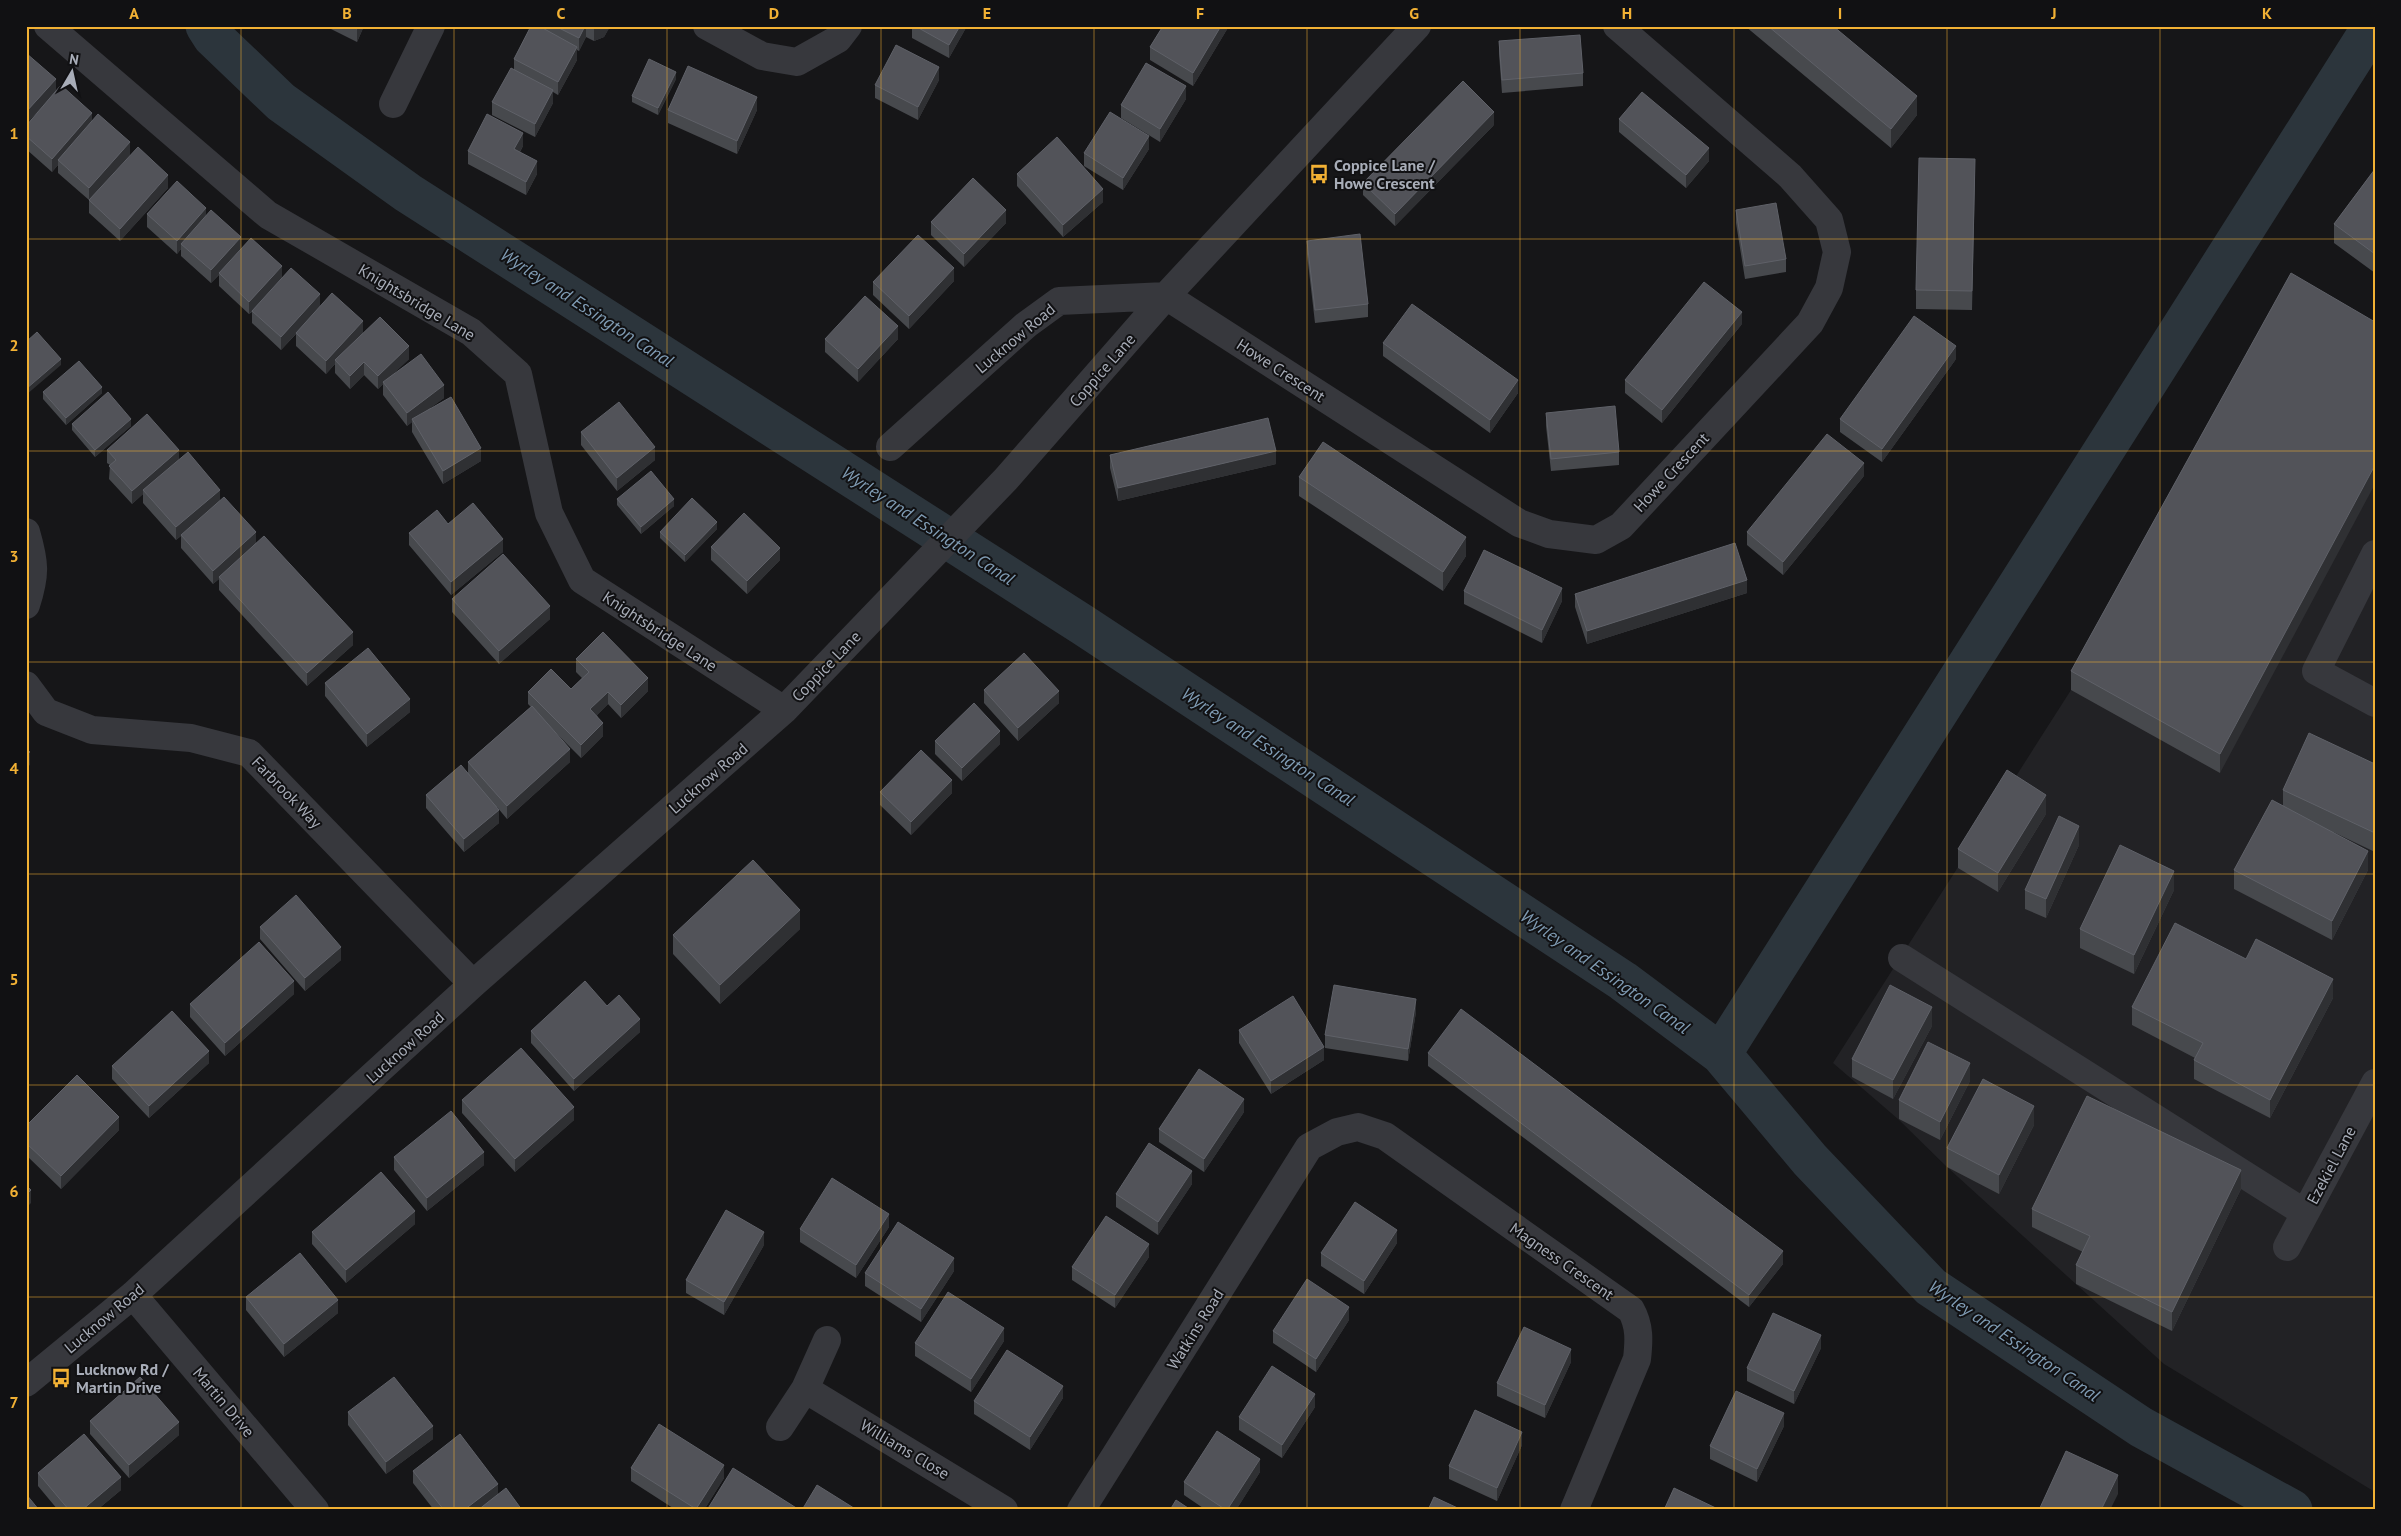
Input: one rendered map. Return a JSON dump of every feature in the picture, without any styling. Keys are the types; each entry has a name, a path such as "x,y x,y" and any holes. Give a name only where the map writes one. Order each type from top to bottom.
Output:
{"street":[{"name":"Knightsbridge Lane","path":"48,26 268,215 471,332 518,374 549,513 582,580 784,710"},
{"path":"394,104 431,26"},
{"path":"707,26 762,56 797,62 838,38 848,26"},
{"name":"Coppice Lane","path":"784,710 1006,480 1166,296 1417,26"},
{"name":"Howe Crescent","path":"1166,296 1519,524 1549,534 1596,540 1621,526 1810,323 1829,288 1837,252 1829,220 1790,176 1617,26"},
{"name":"Lucknow Road","path":"890,447 1026,325 1059,301 1166,296"},
{"path":"26,532 35,561 33,584 26,605"},
{"path":"2375,554 2316,671 2375,703"},
{"name":"Farbrook Way","path":"26,684 46,712 92,730 191,738 249,752 474,984"},
{"name":"Lucknow Road","path":"26,1383 133,1295 474,984 784,710"},
{"path":"1902,958 2305,1213"},
{"name":"Ezekiel Lane","path":"2287,1247 2375,1083"},
{"name":"Magness Crescent","path":"1309,1147 1337,1132 1358,1127 1386,1136 1632,1310 1637,1322 1639,1337 1638,1359 1574,1510"},
{"name":"Watkins Road","path":"1081,1510 1309,1147"},
{"name":"Martin Drive","path":"133,1295 315,1510"},
{"path":"780,1427 805,1389 827,1340"},
{"name":"Williams Close","path":"805,1389 1004,1510"}],"shaded area":[{"path":"2375,341 2375,1492 2164,1364 1947,1167 1898,1119 1833,1063 2071,690"}],"building":[{"path":"531,26 539,26 577,47 558,82 514,59"},
{"path":"555,26 585,26 579,38"},
{"path":"915,26 960,26 949,45"},
{"path":"1163,26 1221,26 1193,73 1150,47"},
{"path":"1768,26 1833,26 1917,96 1891,129"},
{"path":"1580,35 1583,73 1502,80 1499,41"},
{"path":"896,45 939,67 918,107 875,85"},
{"path":"26,53 56,79 26,112"},
{"path":"649,59 676,72 658,108 632,96"},
{"path":"1146,63 1186,86 1160,129 1121,105"},
{"path":"688,66 757,97 737,141 668,110"},
{"path":"511,68 553,90 535,124 492,102"},
{"path":"1463,81 1494,112 1395,214 1363,183"},
{"path":"61,85 92,113 52,159 26,136 26,126"},
{"path":"1642,92 1709,148 1686,175 1619,119"},
{"path":"1110,112 1149,136 1123,178 1084,153"},
{"path":"98,114 130,142 89,188 58,160"},
{"path":"487,114 523,133 514,149 537,161 526,182 468,151"},
{"path":"1057,137 1103,189 1063,225 1017,174"},
{"path":"138,147 168,175 120,229 89,200"},
{"path":"1919,158 1975,159 1972,291 1916,290"},
{"path":"2375,169 2375,254 2334,224"},
{"path":"973,178 1006,210 964,254 931,222"},
{"path":"177,181 206,208 177,241 147,214"},
{"path":"1776,203 1786,259 1745,266 1736,210"},
{"path":"211,210 241,237 211,270 181,244"},
{"path":"1360,234 1368,304 1315,310 1307,241"},
{"path":"918,235 954,268 909,316 873,282"},
{"path":"251,238 282,266 249,302 219,273"},
{"path":"291,268 320,294 281,337 252,311"},
{"path":"2291,273 2375,322 2375,465 2220,754 2071,671"},
{"path":"1704,282 1742,312 1662,410 1625,380"},
{"path":"332,293 363,321 326,361 296,333"},
{"path":"865,296 898,326 858,369 825,339"},
{"path":"1412,304 1518,380 1490,420 1383,343"},
{"path":"1914,316 1956,346 1882,449 1840,419"},
{"path":"380,317 409,346 378,376 364,362 350,376 335,360"},
{"path":"37,332 61,359 26,389 26,342"},
{"path":"421,354 444,385 407,413 383,382"},
{"path":"79,361 102,387 66,418 43,392"},
{"path":"108,392 131,419 95,450 72,424"},
{"path":"451,397 481,448 443,471 412,419"},
{"path":"619,402 655,447 617,478 581,432"},
{"path":"1615,406 1619,452 1551,459 1546,413"},
{"path":"147,414 179,450 132,491 109,466 116,460 107,450"},
{"path":"1268,418 1276,451 1118,488 1110,455"},
{"path":"1827,434 1864,463 1783,562 1747,532"},
{"path":"1323,442 1466,537 1443,572 1299,477"},
{"path":"188,452 220,490 176,527 143,490"},
{"path":"651,471 674,499 641,527 617,499"},
{"path":"224,497 256,532 213,571 181,535"},
{"path":"692,498 717,522 685,555 660,532"},
{"path":"473,503 503,539 451,582 409,533 437,510 448,524"},
{"path":"744,513 780,548 747,581 711,547"},
{"path":"264,536 353,632 307,673 219,577"},
{"path":"1735,543 1747,580 1587,631 1575,594"},
{"path":"1484,550 1562,588 1542,630 1464,591"},
{"path":"503,554 550,606 499,651 452,599"},
{"path":"603,632 648,678 621,705 608,692 590,709 603,723 581,745 528,692 551,669 571,689 589,672 576,659"},
{"path":"368,648 410,699 367,734 325,683"},
{"path":"1024,653 1059,691 1018,728 984,690"},
{"path":"974,703 1000,731 962,768 935,741"},
{"path":"532,706 570,749 507,806 468,762"},
{"path":"2309,733 2375,764 2375,833 2283,790"},
{"path":"921,750 952,780 911,822 880,792"},
{"path":"461,765 499,810 464,839 426,795"},
{"path":"2007,770 2046,795 1998,873 1958,849"},
{"path":"2272,800 2368,851 2332,921 2234,870"},
{"path":"2059,816 2079,826 2046,899 2025,890"},
{"path":"2120,845 2174,871 2134,955 2080,929"},
{"path":"753,860 800,910 720,985 673,935"},
{"path":"296,895 341,947 305,978 260,927"},
{"path":"2175,923 2246,959 2256,939 2333,979 2270,1100 2194,1060 2203,1043 2132,1007"},
{"path":"259,942 294,981 225,1043 190,1004"},
{"path":"585,981 607,1006 619,995 640,1019 574,1079 531,1031"},
{"path":"1334,985 1416,999 1408,1049 1325,1035"},
{"path":"1890,985 1932,1007 1893,1080 1852,1059"},
{"path":"1293,996 1324,1047 1271,1081 1239,1030"},
{"path":"1461,1009 1783,1251 1749,1295 1428,1053"},
{"path":"172,1011 209,1051 149,1106 112,1066"},
{"path":"1928,1042 1970,1063 1940,1122 1899,1100"},
{"path":"521,1048 574,1107 515,1159 462,1100"},
{"path":"1199,1069 1244,1099 1204,1159 1159,1129"},
{"path":"77,1075 119,1117 61,1176 26,1143 26,1126"},
{"path":"1983,1079 2034,1106 1999,1175 1947,1148"},
{"path":"2087,1096 2241,1170 2172,1312 2076,1265 2090,1236 2032,1209"},
{"path":"451,1111 484,1152 427,1198 394,1157"},
{"path":"1149,1143 1192,1171 1158,1222 1116,1194"},
{"path":"381,1172 415,1211 346,1270 312,1232"},
{"path":"832,1178 889,1214 856,1265 800,1229"},
{"path":"26,1185 31,1190 26,1195"},
{"path":"1355,1202 1397,1230 1364,1281 1321,1253"},
{"path":"726,1210 764,1232 724,1302 686,1280"},
{"path":"1106,1216 1149,1244 1115,1295 1072,1267"},
{"path":"898,1222 954,1258 921,1309 865,1273"},
{"path":"300,1253 338,1300 284,1344 246,1297"},
{"path":"1307,1279 1349,1307 1316,1359 1273,1331"},
{"path":"948,1292 1004,1328 971,1379 915,1343"},
{"path":"1773,1313 1821,1335 1794,1391 1747,1368"},
{"path":"1524,1327 1571,1349 1545,1405 1497,1383"},
{"path":"1007,1350 1063,1386 1030,1437 974,1401"},
{"path":"1272,1366 1315,1394 1282,1445 1239,1417"},
{"path":"140,1377 179,1422 129,1465 90,1421"},
{"path":"394,1377 433,1426 386,1462 348,1412"},
{"path":"1736,1391 1784,1413 1757,1469 1710,1446"},
{"path":"1475,1410 1522,1432 1497,1488 1449,1466"},
{"path":"659,1424 724,1465 696,1509 631,1468"},
{"path":"1217,1431 1260,1459 1227,1510 1184,1482"},
{"path":"84,1434 121,1477 82,1510 69,1510 38,1473"},
{"path":"460,1434 498,1484 464,1510 444,1510 413,1471"},
{"path":"2066,1451 2118,1475 2101,1510 2039,1510"},
{"path":"733,1468 798,1509 798,1510 707,1510"},
{"path":"817,1485 857,1510 802,1510"},
{"path":"506,1488 522,1510 478,1510"},
{"path":"1674,1488 1720,1510 1664,1510"},
{"path":"26,1494 39,1510 26,1510"},
{"path":"1434,1497 1462,1510 1428,1510"},
{"path":"1176,1500 1191,1510 1170,1510"}],"waterway":[{"name":"Wyrley and Essington Canal","path":"206,26 213,37 281,102 408,193 1083,625 1623,981 1721,1054 1810,1160 1931,1287 2141,1427 2292,1510"},
{"path":"1721,1054 2373,26"}],"place":[{"name":"Coppice Lane / Howe Crescent","path":"1319,174"},
{"name":"Lucknow Rd / Martin Drive","path":"61,1378"}]}
